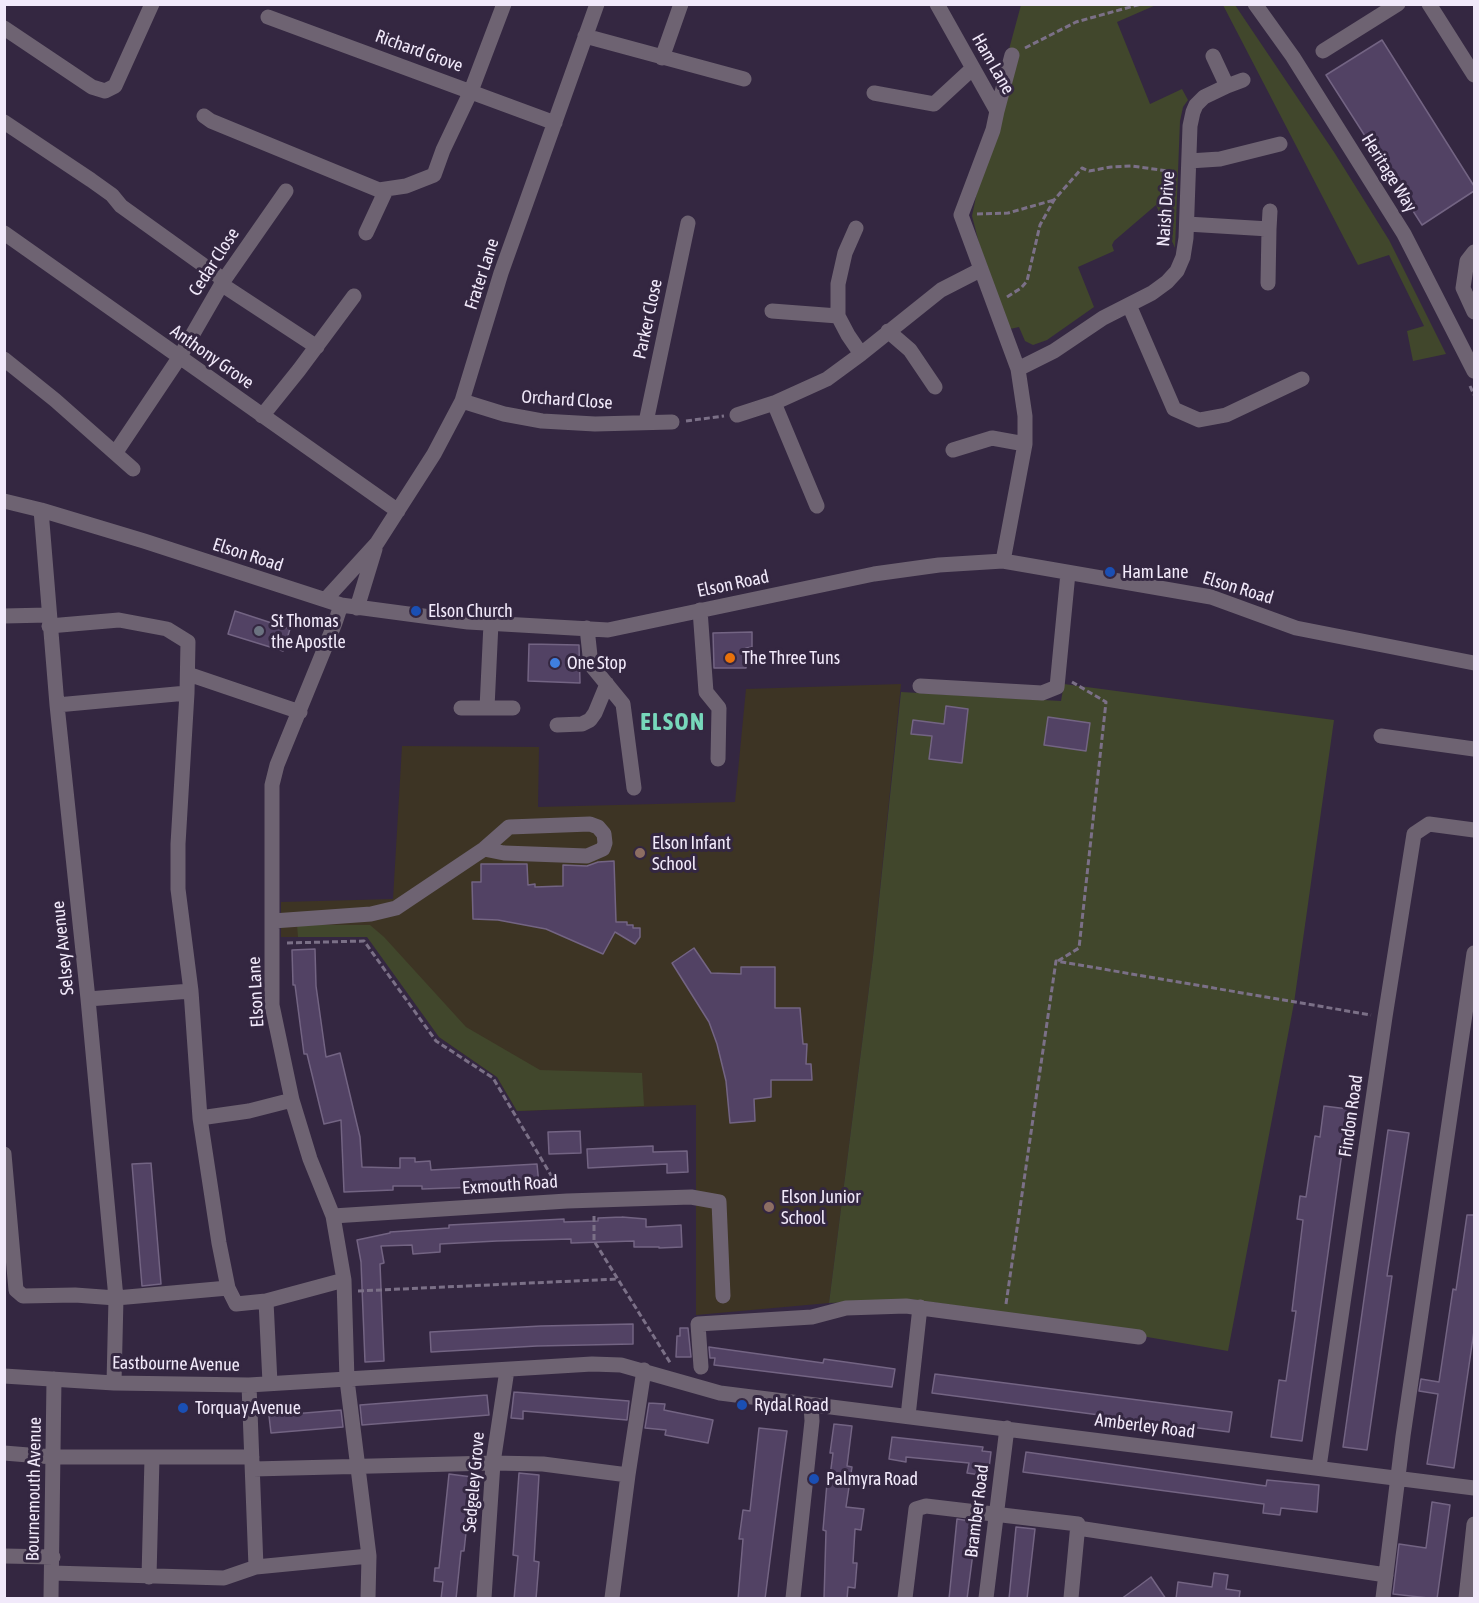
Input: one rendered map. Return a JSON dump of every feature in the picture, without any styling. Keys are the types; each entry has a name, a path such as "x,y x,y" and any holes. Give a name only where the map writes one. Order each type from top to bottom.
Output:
{"street":[{"path":"4,28 92,87 105,91 114,86 152,4"},
{"path":"204,116 210,121 379,190 406,186 434,175 447,140 471,91 504,4"},
{"name":"Frater Lane","path":"325,600 377,543 434,454 462,400 501,273 597,4"},
{"path":"662,58 681,4"},
{"name":"Ham Lane","path":"937,4 997,111 993,130 960,215"},
{"name":"Heritage Way","path":"1255,4 1293,57 1404,234 1474,371"},
{"path":"1323,51 1398,4"},
{"path":"1429,4 1474,75"},
{"name":"Richard Grove","path":"268,17 555,123"},
{"path":"585,36 744,79"},
{"path":"997,111 1012,55"},
{"path":"1213,56 1227,86 1242,80"},
{"path":"874,93 934,104 973,68"},
{"name":"Naish Drive","path":"1018,369 1047,355 1103,318 1161,287 1177,271 1183,257 1187,224 1190,126 1196,105 1204,97 1227,86"},
{"path":"4,122 112,195 121,206 223,282 317,347"},
{"path":"1189,167 1280,144"},
{"path":"366,233 386,190"},
{"name":"Cedar Close","path":"116,452 179,358 223,282 286,191"},
{"path":"1268,283 1270,211"},
{"path":"960,215 1018,369 1025,416 1025,444 1003,561"},
{"name":"Parker Close","path":"646,422 688,223"},
{"path":"1187,224 1269,229"},
{"path":"856,228 845,254 838,284 838,315 861,354"},
{"name":"Anthony Grove","path":"4,233 398,511"},
{"path":"1474,252 1467,261 1463,288 1474,312"},
{"path":"737,415 774,403 827,379 941,290 980,270"},
{"path":"262,416 354,297"},
{"path":"1129,305 1174,409 1199,420 1227,415 1302,379"},
{"path":"772,310 838,315"},
{"path":"888,331 910,350 935,387"},
{"path":"4,359 116,452 133,469"},
{"name":"Orchard Close","path":"462,400 504,414 542,421 596,424 672,422"},
{"path":"774,403 817,506"},
{"path":"953,450 992,438 1025,444"},
{"name":"Elson Road","path":"4,501 41,510 341,605 491,623 608,630 874,574 939,565 1003,561 1211,597 1296,628 1474,663"},
{"name":"Selsey Avenue","path":"41,510 57,705 116,1298 114,1383"},
{"name":"Frater Lane","path":"357,608 377,543"},
{"path":"920,686 1042,693 1057,687 1068,573"},
{"name":"Elson Lane","path":"341,605 277,765 272,785 272,1005 292,1100 310,1159 333,1216 344,1286 347,1380 369,1556 368,1599"},
{"path":"700,610 706,692 719,708 718,759"},
{"path":"4,616 49,620 120,620 167,629 188,642 178,889 190,991 200,1118 228,1288 236,1304 266,1301 344,1286"},
{"path":"487,708 491,623"},
{"path":"587,628 591,665 622,704 634,788"},
{"path":"188,674 300,712"},
{"path":"557,725 582,724 590,720 607,684"},
{"path":"57,705 187,693"},
{"path":"461,708 513,708"},
{"path":"1381,736 1474,749"},
{"path":"273,921 371,914 396,908 484,849 509,827 590,824 598,827 604,834 605,843 603,849 587,856 504,853 484,849"},
{"name":"Findon Road","path":"1319,1467 1413,834 1429,824 1474,830"},
{"path":"1383,1599 1397,1479 1474,953"},
{"path":"88,999 190,991"},
{"path":"200,1118 249,1111 292,1100"},
{"path":"4,1154 10,1291 23,1296 75,1295 116,1298 228,1288"},
{"name":"Exmouth Road","path":"333,1216 567,1201 691,1197 720,1202 723,1296"},
{"path":"266,1301 270,1383"},
{"path":"908,1416 920,1307"},
{"path":"701,1367 698,1324 812,1317 846,1308 920,1307 1139,1337"},
{"path":"347,1380 592,1364 621,1365 720,1393 811,1405 812,1421 793,1599"},
{"name":"Sedgeley Grove","path":"484,1599 494,1463 507,1370"},
{"path":"612,1599 628,1475 645,1370"},
{"name":"Eastbourne Avenue","path":"4,1376 114,1383 249,1385 347,1380"},
{"name":"Bournemouth Avenue","path":"51,1599 54,1379"},
{"path":"249,1385 256,1567"},
{"name":"Amberley Road","path":"811,1405 1474,1488"},
{"name":"Bramber Road","path":"986,1599 1007,1428"},
{"path":"4,1453 53,1457 152,1458 358,1468 494,1463 543,1464 628,1475"},
{"path":"149,1577 152,1458"},
{"path":"905,1599 916,1509 926,1506 1078,1524 1071,1599"},
{"path":"1466,1599 1474,1524"},
{"path":"1078,1528 1386,1575"},
{"path":"4,1556 53,1557"},
{"path":"52,1573 224,1578 256,1567 369,1556"}],"path":[{"path":"1012,55 1076,22 1141,4"},
{"path":"993,303 1008,297 1027,281 1040,225 1054,200 1082,168 1089,171 1132,166 1189,167"},
{"path":"960,215 1008,213 1054,200"},
{"path":"672,422 737,415"},
{"path":"1056,961 1079,948 1106,702 1059,675"},
{"path":"273,944 364,940 436,1041 493,1078 567,1201"},
{"path":"1056,961 1385,1017"},
{"path":"1004,1319 1056,961"},
{"path":"593,1201 594,1241 683,1383"},
{"path":"344,1286 618,1279"}],"shaded area":[{"path":"901,684 873,957 829,1303 696,1315 696,1105 517,1111 497,1077 439,1037 368,937 281,937 281,902 393,899 402,746 539,747 538,807 735,802 746,689"}],"green space":[{"path":"1021,5 1156,5 1117,22 1150,104 1182,89 1188,100 1183,107 1180,121 1175,248 1156,205 1114,241 1112,245 1114,251 1078,267 1094,307 1047,340 1033,345 1025,341 1019,327 1010,329 980,247 972,216 998,90"},
{"path":"1223,5 1235,5 1334,152 1389,240 1446,354 1413,361 1407,331 1424,326 1389,255 1358,265"},
{"path":"1064,684 1334,720 1294,1003 1228,1351 1015,1314 909,1299 829,1303 873,957 901,692 1061,701"},
{"path":"297,925 370,925 384,937 466,1027 540,1070 642,1073 644,1106 517,1111 497,1077 439,1037 367,937 298,937"}],"building":[{"path":"1382,40 1474,186 1474,191 1422,225 1326,75"},
{"name":"St Thomas the Apostle","path":"235,611 290,629 283,651 228,634"},
{"name":"The Three Tuns","path":"752,632 752,647 746,648 746,668 714,668 713,633"},
{"name":"One Stop","path":"529,644 579,645 580,683 528,681"},
{"path":"946,706 968,709 962,763 929,759 932,736 911,734 913,720 944,724"},
{"path":"1048,717 1090,723 1086,751 1044,745"},
{"path":"614,861 616,922 627,922 627,925 633,925 633,928 640,928 640,937 635,944 615,932 603,954 546,929 498,920 473,919 472,882 481,882 481,864 527,864 528,885 535,884 535,887 563,886 563,865 587,866 598,862"},
{"path":"694,948 711,973 741,974 741,967 775,967 775,1008 800,1008 803,1044 807,1044 806,1064 811,1064 812,1080 771,1080 771,1097 754,1099 755,1121 730,1123 726,1081 717,1044 709,1022 672,963"},
{"path":"315,949 316,986 326,1057 340,1053 360,1137 362,1167 400,1168 400,1158 415,1158 415,1162 430,1161 431,1170 537,1164 539,1185 422,1189 422,1186 393,1186 393,1190 344,1192 341,1120 324,1124 307,1054 304,1054 295,985 293,985 292,950"},
{"path":"1324,1106 1348,1109 1302,1441 1271,1437 1279,1380 1286,1381 1296,1311 1292,1311 1303,1220 1297,1219 1300,1196 1306,1197 1315,1136 1320,1137"},
{"path":"1388,1130 1409,1133 1387,1276 1392,1276 1367,1450 1343,1447"},
{"path":"580,1131 581,1153 549,1154 548,1132"},
{"path":"653,1146 653,1152 687,1151 688,1172 667,1173 667,1164 588,1168 587,1149"},
{"path":"151,1163 161,1284 142,1286 132,1164"},
{"path":"1467,1215 1474,1215 1474,1331 1454,1468 1427,1464 1438,1394 1419,1391 1421,1379 1439,1382"},
{"path":"598,1218 646,1219 646,1227 681,1225 682,1247 634,1247 634,1241 571,1243 571,1239 440,1244 440,1252 413,1254 412,1245 381,1246 384,1263 380,1264 384,1361 365,1362 361,1262 357,1240 390,1232 449,1228 449,1225 564,1219 564,1222 598,1221"},
{"path":"633,1324 633,1344 537,1346 431,1352 430,1332"},
{"path":"680,1328 688,1328 691,1357 676,1357 677,1336 680,1336"},
{"path":"709,1347 823,1363 824,1359 895,1369 892,1387 714,1365 715,1358 710,1358"},
{"path":"935,1374 1232,1412 1229,1432 932,1393"},
{"path":"514,1392 629,1401 627,1420 523,1411 523,1419 511,1418"},
{"path":"487,1395 489,1415 362,1425 360,1405"},
{"path":"649,1403 665,1404 664,1410 713,1420 708,1443 665,1435 666,1430 645,1428"},
{"path":"341,1410 343,1427 271,1433 269,1416"},
{"path":"834,1424 852,1426 847,1466 852,1467 846,1507 864,1509 861,1530 855,1529 853,1563 857,1563 855,1588 848,1587 847,1599 824,1599 826,1531 823,1530 827,1483 829,1484 833,1453 830,1453"},
{"path":"759,1428 787,1431 765,1599 738,1599 743,1539 739,1539 743,1510 750,1511"},
{"path":"892,1437 983,1447 982,1451 991,1452 988,1476 967,1473 969,1463 906,1457 906,1462 889,1459"},
{"path":"1026,1452 1266,1486 1267,1480 1319,1485 1317,1512 1281,1508 1280,1515 1263,1513 1264,1504 1023,1472"},
{"path":"519,1473 539,1475 534,1561 539,1562 536,1599 514,1599 518,1556 513,1555"},
{"path":"449,1474 472,1477 456,1599 441,1599 443,1582 434,1581 435,1568 439,1568"},
{"path":"1432,1502 1450,1505 1437,1599 1393,1594 1399,1544 1426,1548"},
{"path":"957,1519 977,1522 967,1599 949,1599"},
{"path":"1016,1527 1035,1529 1027,1599 1009,1599"},
{"path":"1214,1573 1228,1575 1226,1589 1240,1591 1239,1599 1176,1599 1178,1582 1212,1587"},
{"path":"1151,1577 1166,1599 1121,1599 1139,1586"}],"place":[{"name":"Ham Lane","path":"1110,572"},
{"name":"Elson Church","path":"416,611"},
{"name":"St Thomas the Apostle","path":"259,631"},
{"name":"The Three Tuns","path":"730,658"},
{"name":"One Stop","path":"555,663"},
{"name":"Elson Infant School","path":"640,853"},
{"name":"Elson Junior School","path":"769,1207"},
{"name":"Rydal Road","path":"742,1405"},
{"name":"Torquay Avenue","path":"183,1408"},
{"name":"Palmyra Road","path":"814,1479"}],"district":[{"name":"ELSON","path":"673,722"}]}
